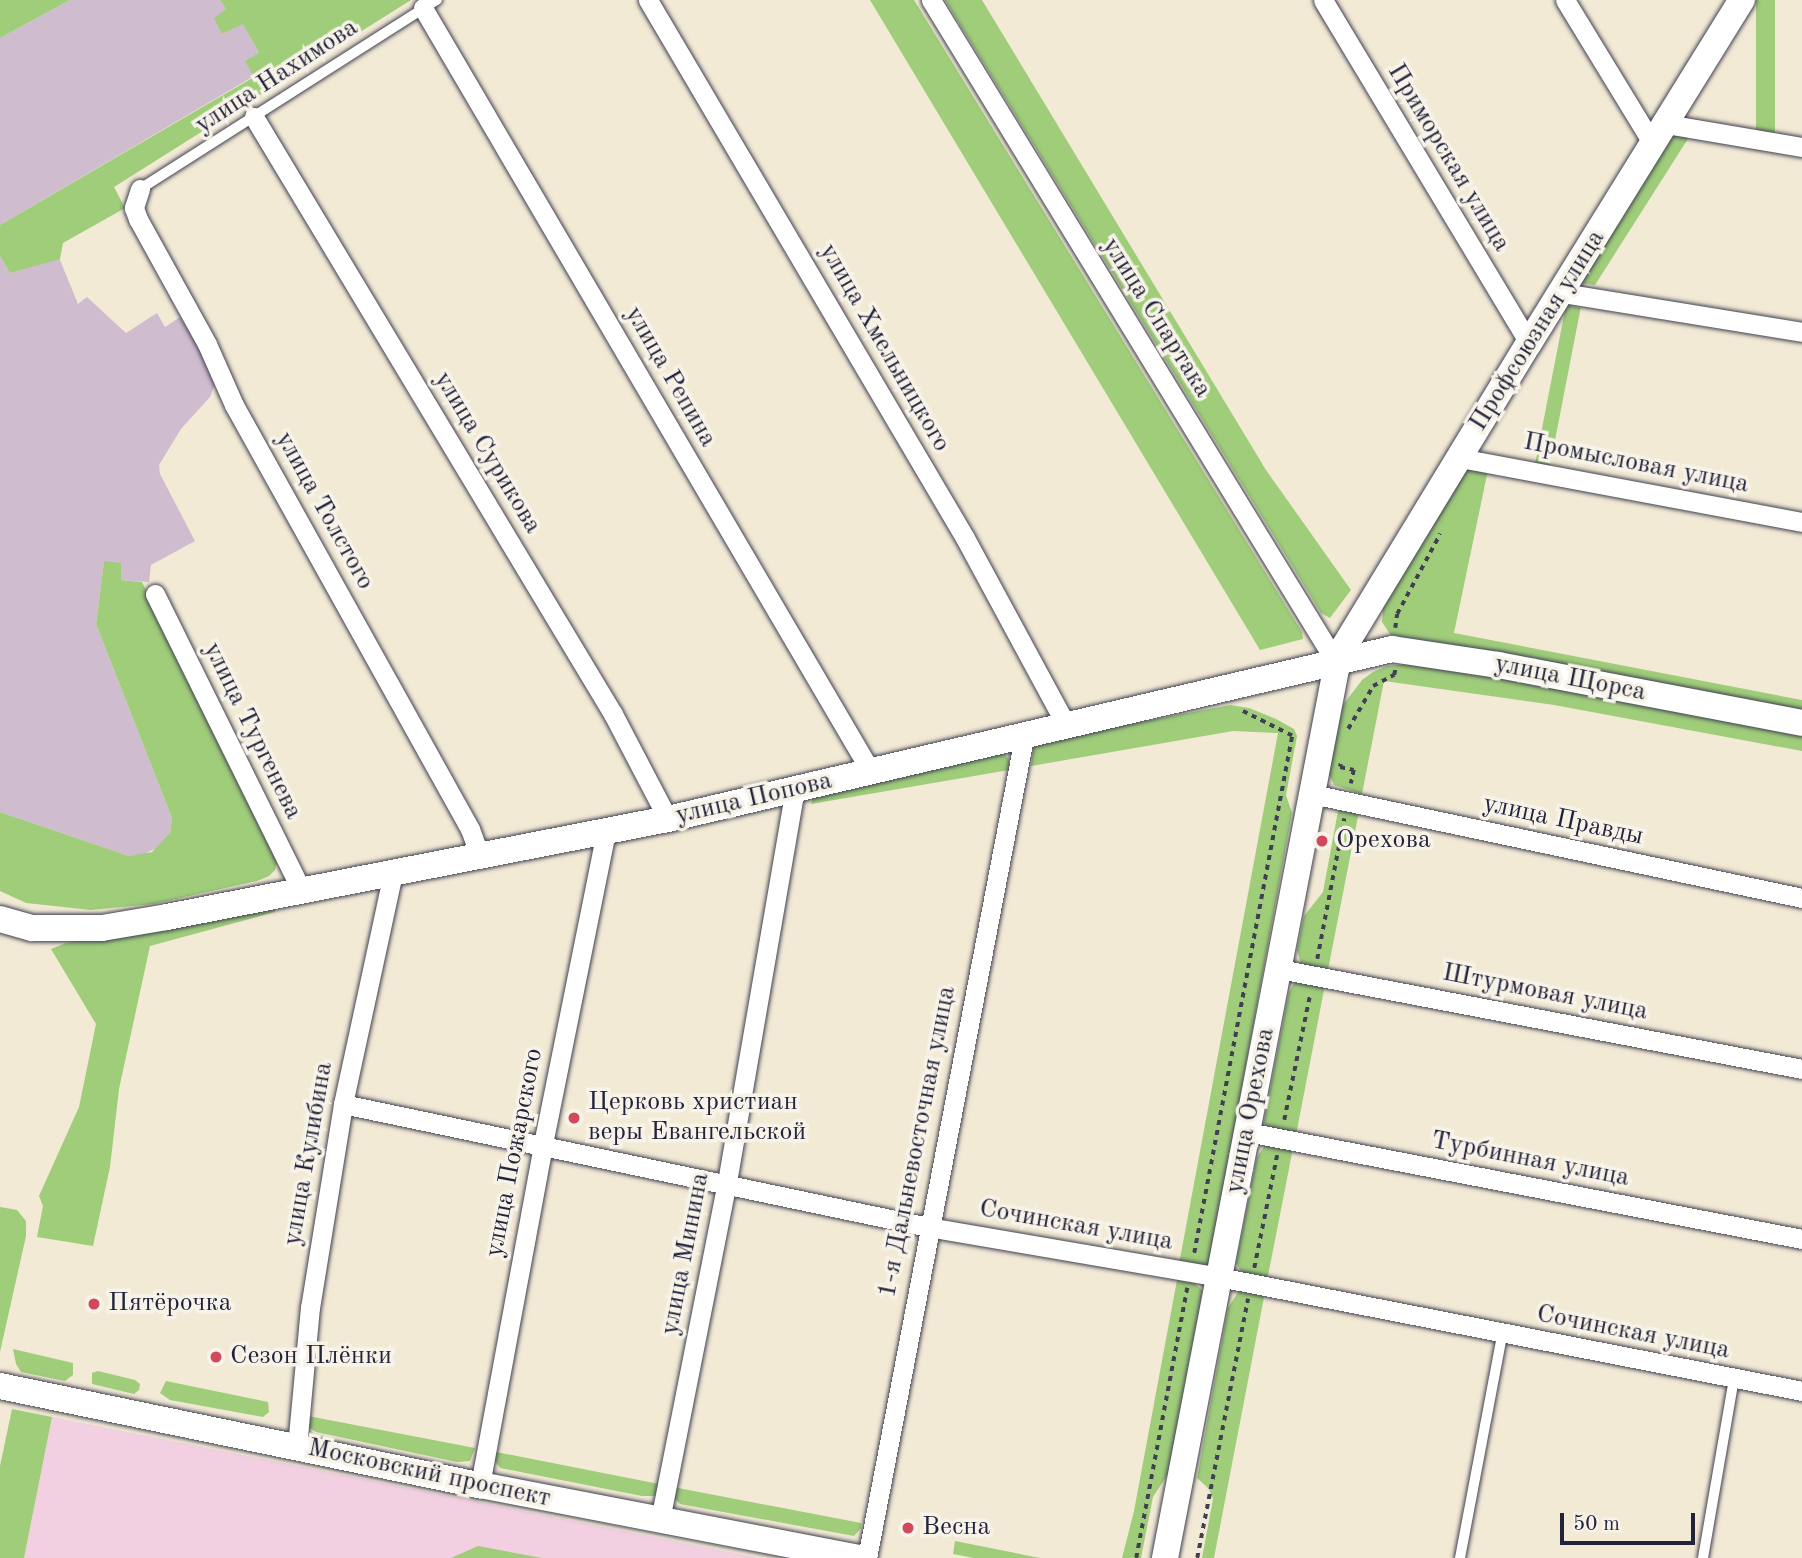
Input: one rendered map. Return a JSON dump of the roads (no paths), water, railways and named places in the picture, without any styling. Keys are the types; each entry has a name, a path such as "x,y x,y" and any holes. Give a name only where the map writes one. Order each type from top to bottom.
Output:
{"street":[{"name":"улица Хмельницкого","path":"648,0 965,538 1067,727"},
{"name":"улица Спартака","path":"930,0 1337,664"},
{"name":"Приморская улица","path":"1323,0 1529,343"},
{"path":"1565,0 1659,134 1802,147"},
{"name":"Профсоюзная улица","path":"1337,664 1344,646 1742,0"},
{"name":"улица Репина","path":"430,4 871,772"},
{"name":"улица Сурикова","path":"254,117 613,714 668,820"},
{"name":"улица Толстого","path":"140,189 134,208 138,219 207,344 234,405 470,829 480,856"},
{"path":"1562,293 1802,332"},
{"name":"Промысловая улица","path":"1461,457 1802,522"},
{"name":"улица Тургенева","path":"155,594 302,891"},
{"name":"улица Щорса","path":"1337,664 1392,649 1498,665 1802,723"},
{"name":"улица Попова","path":"0,919 32,928 91,928 167,918 668,820 1337,664"},
{"name":"улица Орехова","path":"1165,1558 1337,664"},
{"name":"1-я Дальневосточная улица","path":"867,1558 928,1227 1024,737"},
{"name":"улица Минина","path":"660,1520 727,1182 795,790"},
{"name":"улица Правды","path":"1312,794 1802,898"},
{"name":"улица Пожарского","path":"480,1485 543,1144 606,832"},
{"name":"улица Кулибина","path":"297,1447 313,1281 343,1104 393,873"},
{"name":"Штурмовая улица","path":"1279,969 1802,1069"},
{"name":"Сочинская улица","path":"343,1104 727,1182 928,1227 1251,1283 1502,1335 1802,1391"},
{"name":"Турбинная улица","path":"1247,1132 1802,1239"},
{"name":"Московский проспект","path":"0,1387 480,1485 858,1558"}],"lane":[{"name":"улица Нахимова","path":"140,189 430,4"},
{"path":"1460,1558 1502,1335"},
{"path":"1703,1558 1734,1379"}],"place":[{"name":"Орехова","path":"1322,841"},
{"name":"Церковь христиан веры Евангельской","path":"574,1118"},
{"name":"Пятёрочка","path":"94,1304"},
{"name":"Сезон Плёнки","path":"216,1357"},
{"name":"Весна","path":"908,1528"}]}
